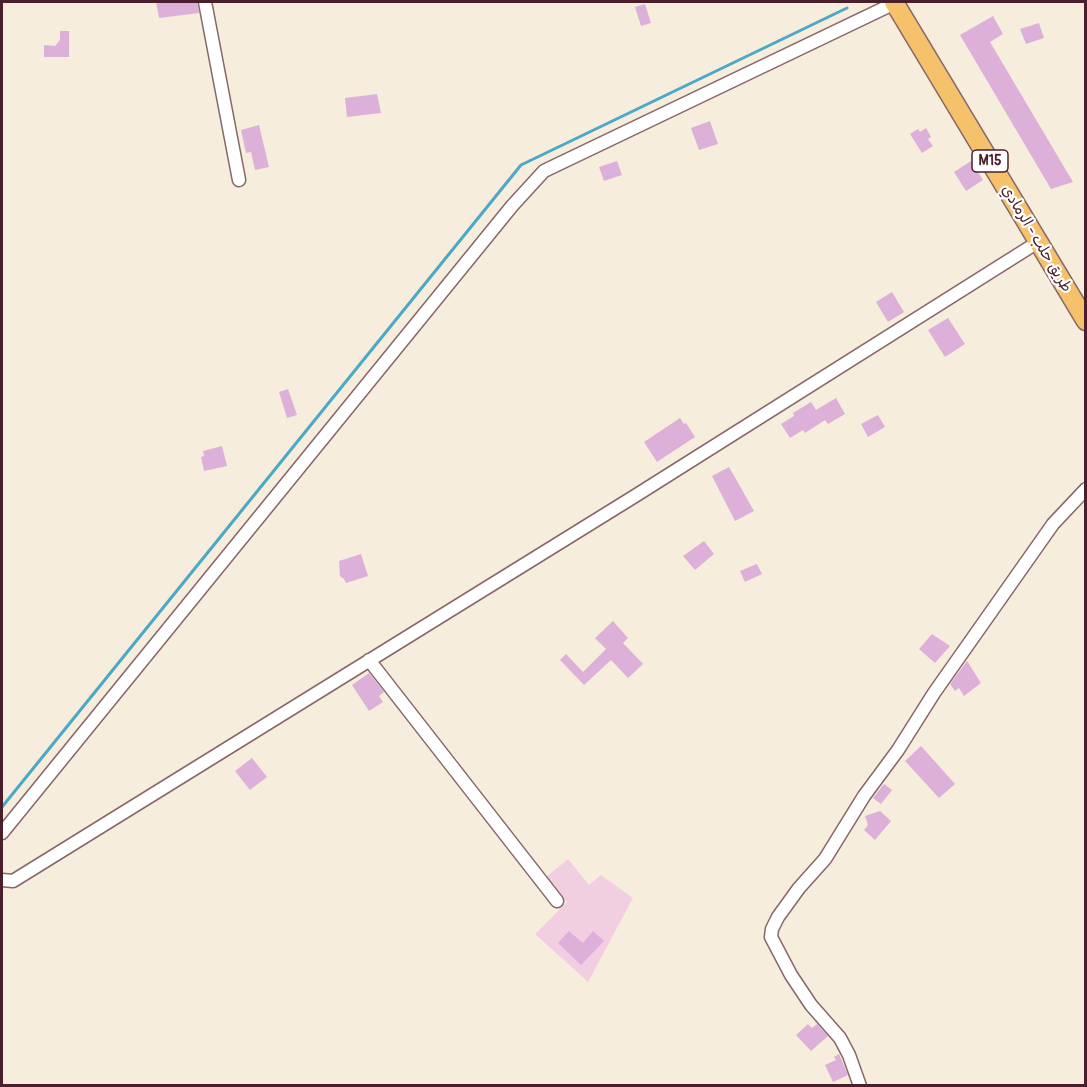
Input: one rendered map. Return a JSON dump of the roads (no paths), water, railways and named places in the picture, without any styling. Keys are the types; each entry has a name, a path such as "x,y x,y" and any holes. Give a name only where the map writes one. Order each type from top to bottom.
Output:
{"highway":[{"name":"طريق حلب - الرمادي","path":"895,2 1086,321"}],"street":[{"path":"205,2 239,180"},
{"path":"2,833 544,171 895,2"},
{"path":"2,880 13,881 635,496 1038,242"},
{"path":"860,1086 840,1038 811,1005 791,975 771,937 772,929 799,888 825,859 864,796 1047,532 1068,506 1086,489"},
{"path":"369,660 557,901"}],"waterway":[{"path":"2,807 521,165 847,8"}]}
